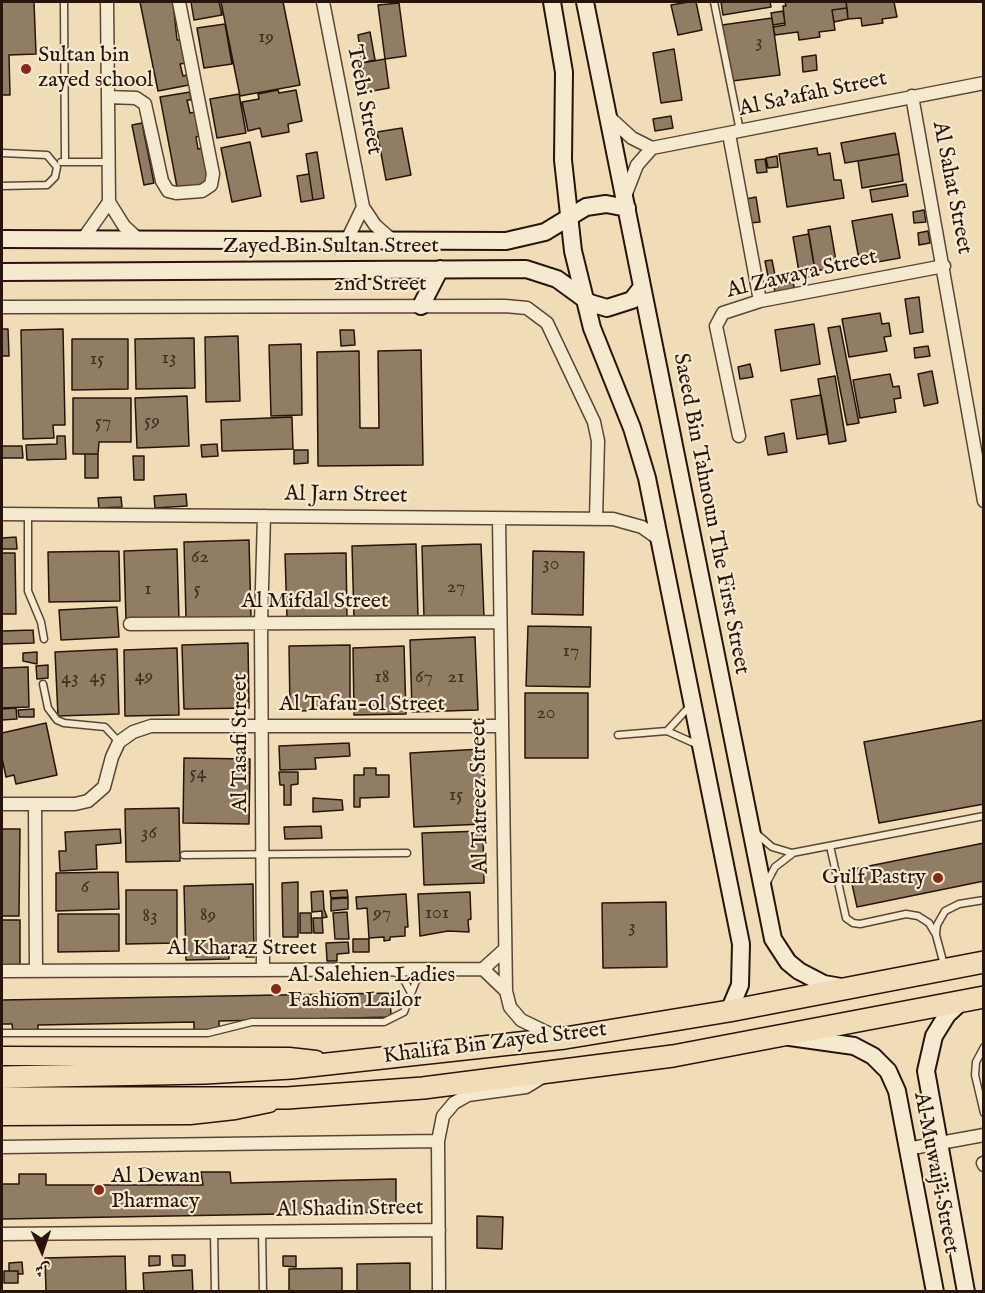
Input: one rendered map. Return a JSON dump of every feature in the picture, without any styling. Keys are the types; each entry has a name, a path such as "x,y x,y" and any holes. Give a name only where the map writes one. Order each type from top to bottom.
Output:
{"highway":[{"name":"Khalifa Bin Zayed Street","path":"2,1077 216,1073 335,1063 565,1038 729,1011 984,962"},
{"name":"Khalifa Bin Zayed Street","path":"2,1098 287,1098 423,1088 673,1056 984,997"}],"main road":[{"path":"552,2 564,72 563,160 568,218 583,298 600,354 623,403 640,452 742,957 740,985 729,1011"},
{"name":"Saeed Bin Tahnoun The First Street","path":"585,2 773,939 788,962 817,981 851,987"},
{"name":"Zayed Bin Sultan Street","path":"2,239 519,240 545,232 596,205 626,202"},
{"path":"421,306 440,269"},
{"name":"Zayed Bin Sultan Street","path":"2,272 514,269 537,271 557,279 599,307 616,308 632,300 642,287"},
{"name":"Al Muwaij'i Street","path":"962,1001 939,1025 927,1059 927,1083 966,1292"},
{"name":"Al Muwaij'i Street","path":"784,1036 854,1046 881,1063 897,1091 934,1292"},
{"path":"2,1056 289,1057 335,1063"},
{"path":"2,1116 213,1114 287,1098"}],"street":[{"path":"108,2 109,202 124,226 138,239"},
{"path":"108,97 136,98 146,104 162,180 168,191 176,193 202,191 211,185 213,174 179,2"},
{"name":"Teebi Street","path":"322,2 363,207 375,225 392,240"},
{"name":"Al Sa'afah Street","path":"652,148 984,83"},
{"name":"Al Sahat Street","path":"912,96 980,452 984,501"},
{"path":"608,116 623,132 652,148 637,165 626,202"},
{"path":"734,133 760,301"},
{"path":"83,238 109,202"},
{"path":"347,240 363,207"},
{"name":"Al Zawaya Street","path":"739,436 716,326 723,314 760,301 944,266"},
{"name":"2nd Street","path":"2,307 520,306 534,311 547,323 591,414 596,431 596,519"},
{"name":"Al Jarn Street","path":"2,514 596,519 633,524 659,539"},
{"name":"Al Tasafi Street","path":"263,970 261,623 264,516"},
{"name":"Al Tatreez Street","path":"499,519 506,991 510,1007 521,1020 544,1033 565,1038"},
{"name":"Al Mifdal Street","path":"130,624 500,621"},
{"name":"Al Tafau-ol Street","path":"119,742 133,732 151,726 501,726"},
{"path":"2,804 75,804 94,797 108,780 112,757 119,742"},
{"path":"35,804 36,971"},
{"path":"505,949 483,969 506,991"},
{"name":"Al Kharaz Street","path":"2,971 483,969"},
{"path":"439,1292 438,1141 443,1116 460,1098 477,1092 526,1087 550,1070"},
{"path":"907,1149 984,1135"},
{"path":"2,1147 438,1141"},
{"name":"Al Shadin Street","path":"2,1234 439,1230"}],"lane":[{"path":"64,2 65,162"},
{"path":"714,2 734,133"},
{"path":"2,153 42,153 55,162 109,162"},
{"path":"2,186 47,185 55,177 55,162"},
{"path":"28,513 28,591 41,622 44,639"},
{"path":"43,684 48,708 57,720 64,723 105,727 119,742"},
{"path":"667,731 692,702"},
{"path":"618,735 667,731 701,747"},
{"path":"749,823 772,847 792,853 984,816"},
{"path":"830,846 846,918 853,923 860,924 912,914 929,923 936,935 945,970"},
{"path":"184,855 407,853"},
{"path":"763,898 768,877 792,853"},
{"path":"936,935 937,925 945,911 959,904 984,900"},
{"path":"389,969 403,978 411,993"},
{"path":"2,1033 208,1033 252,1022 384,1022 404,1012 421,976 431,969"},
{"path":"984,1047 976,1062 975,1075 984,1113"},
{"path":"214,1232 214,1292"},
{"name":"Al Shadin Street","path":"262,1232 263,1292"}],"building":[{"path":"2,2 34,2 36,54 9,55 10,95 2,95"},
{"path":"140,2 173,2 177,40 181,40 186,63 180,64 183,76 187,75 189,85 158,91"},
{"path":"191,2 219,2 222,15 194,20"},
{"path":"221,2 283,2 300,85 240,96"},
{"path":"696,2 702,30 678,35 671,5"},
{"path":"721,2 770,2 771,7 723,15"},
{"path":"785,2 846,2 847,8 832,10 835,30 819,32 820,37 799,40 798,32 775,35 773,27 785,25 783,6 786,6"},
{"path":"846,2 894,2 897,17 882,19 883,23 862,26 861,18 848,19"},
{"path":"399,3 406,56 385,59 378,5"},
{"path":"847,8 848,19 834,22 832,10"},
{"path":"783,11 785,23 773,25 771,13"},
{"path":"772,18 780,75 732,81 722,25"},
{"path":"225,24 232,64 204,68 197,28"},
{"path":"370,32 375,60 362,63 358,35"},
{"path":"674,49 682,100 661,103 653,53"},
{"path":"816,55 817,70 803,72 802,57"},
{"path":"385,59 389,88 367,92 362,63"},
{"path":"278,90 279,93 296,90 302,121 288,124 289,132 262,137 260,128 248,131 242,102 259,99 258,94"},
{"path":"190,92 191,100 187,100 190,113 195,112 200,136 196,137 198,149 202,148 209,183 184,190 183,186 177,187 160,97"},
{"path":"239,94 246,133 217,138 210,99"},
{"path":"671,116 673,128 655,131 653,119"},
{"path":"142,123 154,183 144,185 132,125"},
{"path":"402,128 411,175 386,180 377,132"},
{"path":"895,133 899,154 845,163 841,143"},
{"path":"250,142 261,196 232,202 221,148"},
{"path":"817,148 818,155 830,153 834,180 841,180 844,198 787,207 779,154"},
{"path":"317,152 324,198 313,200 306,154"},
{"path":"899,154 903,181 862,188 858,161"},
{"path":"777,156 778,167 768,168 766,158"},
{"path":"765,159 767,172 757,173 755,160"},
{"path":"309,174 313,200 301,202 297,176"},
{"path":"906,184 908,196 872,202 870,190"},
{"path":"756,197 760,222 750,223 746,199"},
{"path":"924,210 926,222 914,223 913,212"},
{"path":"892,214 900,258 860,265 852,221"},
{"path":"830,226 837,267 815,271 808,230"},
{"path":"928,231 930,243 919,245 918,233"},
{"path":"809,234 816,276 800,278 793,237"},
{"path":"772,260 776,280 769,281 765,261"},
{"path":"793,282 795,291 775,294 774,285"},
{"path":"919,297 923,332 910,334 905,299"},
{"path":"880,313 882,324 889,323 891,336 884,337 887,351 849,357 842,319"},
{"path":"814,324 820,364 781,371 775,330"},
{"path":"840,326 859,423 847,425 828,328"},
{"path":"2,329 8,329 9,356 2,356"},
{"path":"63,329 65,425 53,425 54,438 23,439 21,330"},
{"path":"340,330 354,330 355,345 341,346"},
{"path":"238,336 240,401 206,402 205,337"},
{"path":"194,338 195,388 136,389 135,339"},
{"path":"72,339 128,339 128,389 72,390"},
{"path":"301,344 302,415 271,416 269,345"},
{"path":"928,346 930,356 915,358 914,348"},
{"path":"421,350 423,465 318,466 317,352 359,351 360,428 379,428 378,351"},
{"path":"750,364 753,377 740,379 738,367"},
{"path":"932,371 938,403 924,406 918,374"},
{"path":"890,374 893,387 899,386 901,398 894,399 896,412 860,418 853,380"},
{"path":"835,376 846,441 829,444 818,379"},
{"path":"821,395 828,434 797,439 791,400"},
{"path":"187,396 189,446 137,448 135,398"},
{"path":"73,398 131,398 131,442 99,442 98,454 73,454"},
{"path":"292,417 293,449 222,451 221,420"},
{"path":"784,433 787,452 768,455 765,437"},
{"path":"57,436 65,436 66,459 27,460 26,445 57,444"},
{"path":"217,444 218,456 202,457 201,445"},
{"path":"2,446 22,446 23,458 2,458"},
{"path":"294,450 308,450 308,463 294,464"},
{"path":"85,454 98,454 98,478 85,478"},
{"path":"133,456 144,456 144,480 134,480"},
{"path":"186,494 187,506 155,508 154,496"},
{"path":"121,497 122,507 99,508 98,498"},
{"path":"16,537 17,549 2,549 2,538"},
{"path":"249,540 251,617 186,619 184,542"},
{"path":"416,544 418,617 354,619 352,546"},
{"path":"481,544 484,617 424,619 422,546"},
{"path":"177,549 179,620 126,621 124,551"},
{"path":"119,551 120,601 49,602 48,552"},
{"path":"533,551 584,552 583,615 532,614"},
{"path":"2,553 15,553 16,614 2,614"},
{"path":"346,553 347,617 287,619 285,554"},
{"path":"117,607 119,637 61,640 59,610"},
{"path":"528,626 591,627 590,687 526,686"},
{"path":"33,630 34,643 2,644 2,631"},
{"path":"475,637 478,710 412,712 410,640"},
{"path":"248,643 249,708 184,709 182,645"},
{"path":"350,645 350,710 290,711 289,646"},
{"path":"404,646 406,714 354,715 353,648"},
{"path":"177,648 179,715 125,716 124,650"},
{"path":"117,649 119,714 58,716 55,652"},
{"path":"37,652 37,664 23,661 23,653"},
{"path":"48,665 48,678 37,679 36,666"},
{"path":"28,667 29,707 2,708 2,668"},
{"path":"525,693 588,693 588,758 525,758"},
{"path":"16,708 17,719 2,720 2,709"},
{"path":"34,709 34,717 19,717 18,710"},
{"path":"984,720 984,804 879,823 864,742"},
{"path":"46,723 57,775 16,784 14,775 6,777 2,758 2,733"},
{"path":"349,743 350,756 315,758 316,769 280,770 279,746"},
{"path":"482,749 485,824 414,827 410,753"},
{"path":"184,758 250,759 249,824 183,823"},
{"path":"364,768 376,768 376,775 389,775 389,797 360,798 360,807 354,807 354,775 364,775"},
{"path":"279,772 298,772 298,784 291,785 291,805 284,805 284,785 280,785"},
{"path":"313,798 342,800 343,810 313,812"},
{"path":"179,808 180,861 126,862 125,809"},
{"path":"321,826 322,838 285,839 284,827"},
{"path":"2,829 20,829 19,916 2,916"},
{"path":"120,829 121,843 96,845 97,869 60,871 59,851 66,851 65,832"},
{"path":"483,831 484,883 424,885 422,833"},
{"path":"984,843 984,881 857,907 849,870"},
{"path":"118,872 119,909 56,911 56,873"},
{"path":"298,882 298,937 283,937 282,883"},
{"path":"253,884 254,957 246,957 246,953 229,953 229,959 186,960 184,886"},
{"path":"126,890 177,890 177,943 126,944"},
{"path":"347,890 348,897 331,898 330,891"},
{"path":"323,891 327,917 322,918 322,911 312,912 311,892"},
{"path":"470,892 469,932 448,931 420,936 418,894"},
{"path":"406,894 408,927 405,927 405,936 390,937 390,940 384,941 384,937 369,938 367,908 357,909 356,897"},
{"path":"348,898 348,909 331,911 331,899"},
{"path":"666,902 667,967 603,968 602,903"},
{"path":"347,912 349,939 335,939 333,913"},
{"path":"300,913 311,913 312,933 300,933"},
{"path":"58,914 119,914 119,951 58,952"},
{"path":"313,918 322,918 323,933 314,933"},
{"path":"2,920 20,920 20,969 2,969"},
{"path":"353,939 369,939 369,952 353,952"},
{"path":"348,942 349,953 337,954 337,961 327,961 326,943"},
{"path":"390,993 391,1017 219,1021 219,1031 194,1032 194,1022 38,1025 38,1032 13,1032 12,1024 2,1024 2,1000"},
{"path":"201,1172 230,1172 231,1183 396,1179 396,1212 2,1219 2,1184 19,1184 19,1174 46,1174 46,1185 203,1185"},
{"path":"477,1216 503,1217 502,1249 477,1248"},
{"path":"172,1255 185,1255 185,1266 173,1266"},
{"path":"125,1256 126,1292 46,1292 45,1258"},
{"path":"149,1256 160,1256 160,1265 149,1266"},
{"path":"283,1256 296,1256 296,1267 283,1266"},
{"path":"22,1262 23,1274 18,1274 18,1271 9,1271 9,1263"},
{"path":"410,1263 410,1292 357,1292 357,1264"},
{"path":"342,1268 342,1292 289,1292 289,1269"},
{"path":"192,1270 193,1292 144,1292 143,1273"},
{"path":"4,1271 18,1271 18,1283 4,1283"}],"place":[{"name":"Sultan bin zayed school","path":"26,69"},
{"name":"Gulf Pastry","path":"938,878"},
{"name":"Al Salehien Ladies Fashion Lailor","path":"276,989"},
{"name":"Al Dewan Pharmacy","path":"99,1190"}]}
